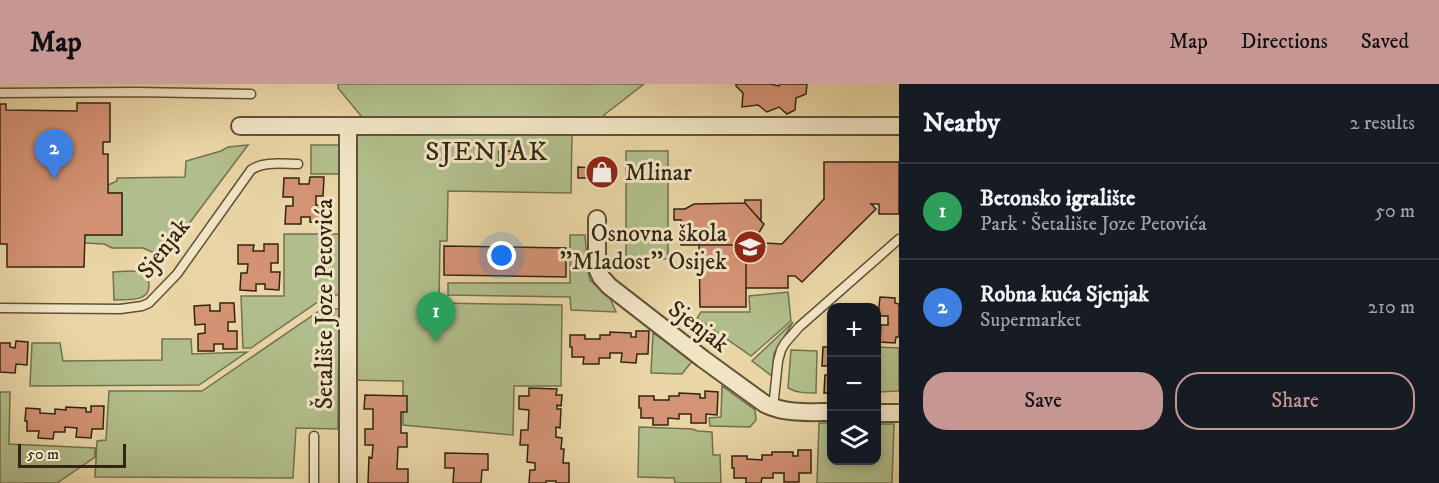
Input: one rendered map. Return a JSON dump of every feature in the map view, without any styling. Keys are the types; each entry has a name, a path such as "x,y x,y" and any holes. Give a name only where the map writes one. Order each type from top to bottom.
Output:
{"street":[{"path":"240,126 899,126"},
{"name":"Šetalište Joze Petovića","path":"348,126 348,483"},
{"name":"Sjenjak","path":"597,219 597,268 609,286 703,359 772,408 795,412 827,412"},
{"path":"881,413 899,413"}],"lane":[{"path":"0,93 251,94"},
{"name":"Sjenjak","path":"0,308 120,309 149,303 177,274 254,167 268,164 298,164"},
{"path":"772,408 778,361 785,343 799,327 899,239"},
{"path":"314,436 314,483"}],"green space":[{"path":"338,84 644,84 604,115 605,125 366,122 338,88"},
{"path":"350,128 572,132 571,193 448,191 447,241 440,241 439,303 562,305 561,386 514,386 513,435 403,425 403,381 346,380"},
{"path":"248,145 164,257 143,248 112,248 104,244 84,243 85,235 122,235 122,193 108,193 108,185 117,181 117,178 185,177 186,161 228,147"},
{"path":"311,145 344,145 344,174 311,174"},
{"path":"626,151 668,151 668,259 626,259"},
{"path":"284,234 344,234 344,295 328,295 251,348 243,348 241,296 284,296"},
{"path":"570,235 585,235 590,280 610,298 616,312 571,310 570,297 448,295 448,283 570,283"},
{"path":"113,272 142,273 149,285 146,295 136,299 114,300"},
{"path":"788,292 791,321 751,356 697,318 701,312 750,312 749,296"},
{"path":"322,309 339,309 338,429 296,428 293,478 95,477 97,441 106,440 109,391 202,391"},
{"path":"793,322 774,354 772,376 752,361"},
{"path":"653,333 693,360 682,374 651,373"},
{"path":"162,339 191,339 192,354 247,352 199,385 30,386 32,343 60,343 63,361 162,360"},
{"path":"881,347 899,348 899,391 881,392"},
{"path":"791,350 817,351 816,393 798,392 788,388"},
{"path":"722,386 755,410 756,420 750,427 710,426 709,418 721,417"},
{"path":"0,392 10,392 9,444 95,448 95,457 57,483 0,483"},
{"path":"819,423 827,423 827,465 881,465 881,424 894,424 892,483 817,483"},
{"path":"639,427 712,432 713,455 720,455 721,483 675,483 674,478 638,477"}],"building":[{"path":"736,84 779,86 780,84 807,84 806,94 796,98 795,110 787,114 779,107 767,112 758,105 742,107 743,93"},
{"path":"77,103 110,103 110,142 103,142 103,154 108,154 108,193 122,193 122,235 85,235 84,267 7,267 7,244 0,244 0,104 6,104 6,110 77,111"},
{"path":"499,151 514,151 514,162 499,162"},
{"path":"824,162 899,162 899,214 879,214 879,204 871,204 876,209 802,282 795,276 788,276 788,288 746,288 746,245 681,245 681,220 674,220 674,209 685,209 694,204 745,203 764,224 757,236 764,243 782,244 824,199"},
{"name":"Mlinar","path":"594,165 611,166 610,180 593,179"},
{"path":"578,167 590,168 590,178 578,178"},
{"path":"310,177 324,177 323,196 316,196 316,205 325,205 325,223 310,222 310,217 301,217 301,224 285,224 286,206 293,206 293,197 283,197 284,178 299,178 299,184 309,184"},
{"path":"745,200 761,200 761,221 745,203"},
{"path":"264,244 278,244 278,263 271,263 271,272 280,272 279,290 265,289 265,284 256,284 256,291 240,290 241,273 247,273 248,264 238,264 238,245 254,245 253,251 264,251"},
{"path":"699,245 746,245 746,307 700,307"},
{"path":"444,246 566,248 566,277 444,275"},
{"path":"880,297 895,298 895,303 899,304 899,337 896,337 895,343 881,342 881,325 888,325 888,316 881,316"},
{"path":"220,303 234,303 235,322 228,322 228,331 237,331 237,349 223,349 223,344 214,344 214,351 198,351 198,334 205,333 205,324 195,325 194,306 210,305 210,311 220,311"},
{"path":"636,331 649,331 648,354 637,354 636,363 621,362 622,353 610,353 610,358 599,358 599,364 583,364 584,357 572,357 570,335 585,335 585,339 600,339 600,335 610,335 610,332 631,333 631,337 636,337"},
{"path":"16,341 28,342 27,365 16,364 15,373 0,372 0,343 10,343 10,347 15,348"},
{"path":"823,347 827,347 827,366 822,366"},
{"path":"825,375 827,375 827,393 824,393"},
{"path":"529,388 557,389 556,395 562,395 561,406 557,405 557,409 561,409 560,428 556,427 556,437 562,438 563,463 569,463 569,483 546,481 546,483 529,483 530,470 535,470 535,463 527,462 528,445 520,445 521,430 528,430 529,410 519,409 519,396 529,396"},
{"path":"705,391 718,392 717,415 706,414 706,423 691,423 691,414 679,414 679,419 668,418 668,425 653,425 653,418 641,418 639,396 654,396 654,400 669,400 669,396 679,396 679,393 700,394 700,398 705,398"},
{"path":"365,395 407,396 407,412 401,412 401,433 407,433 407,447 398,447 397,469 408,469 408,483 368,483 369,457 372,458 373,445 365,445 365,429 373,429 373,409 364,409"},
{"path":"91,406 104,406 103,429 92,429 91,438 76,437 77,428 65,427 65,432 54,432 53,439 38,438 39,431 27,431 26,408 40,409 40,413 55,414 55,409 66,410 66,407 86,408 86,412 91,412"},
{"path":"798,450 811,450 811,473 799,473 799,482 784,482 784,473 773,473 773,478 762,478 761,483 746,483 746,478 734,478 732,456 747,456 747,459 762,460 762,455 772,455 772,452 793,452 793,456 798,456"},
{"path":"445,453 488,454 488,470 482,470 481,483 453,483 454,468 445,468"}],"place":[{"name":"Mlinar","path":"602,172"},
{"name":"Robna kuća Sjenjak","path":"54,179"},
{"name":"Osnovna škola ''Mladost'' Osijek","path":"750,247"},
{"name":"Betonsko igralište","path":"436,342"}],"district":[{"name":"SJENJAK","path":"487,151"}]}
